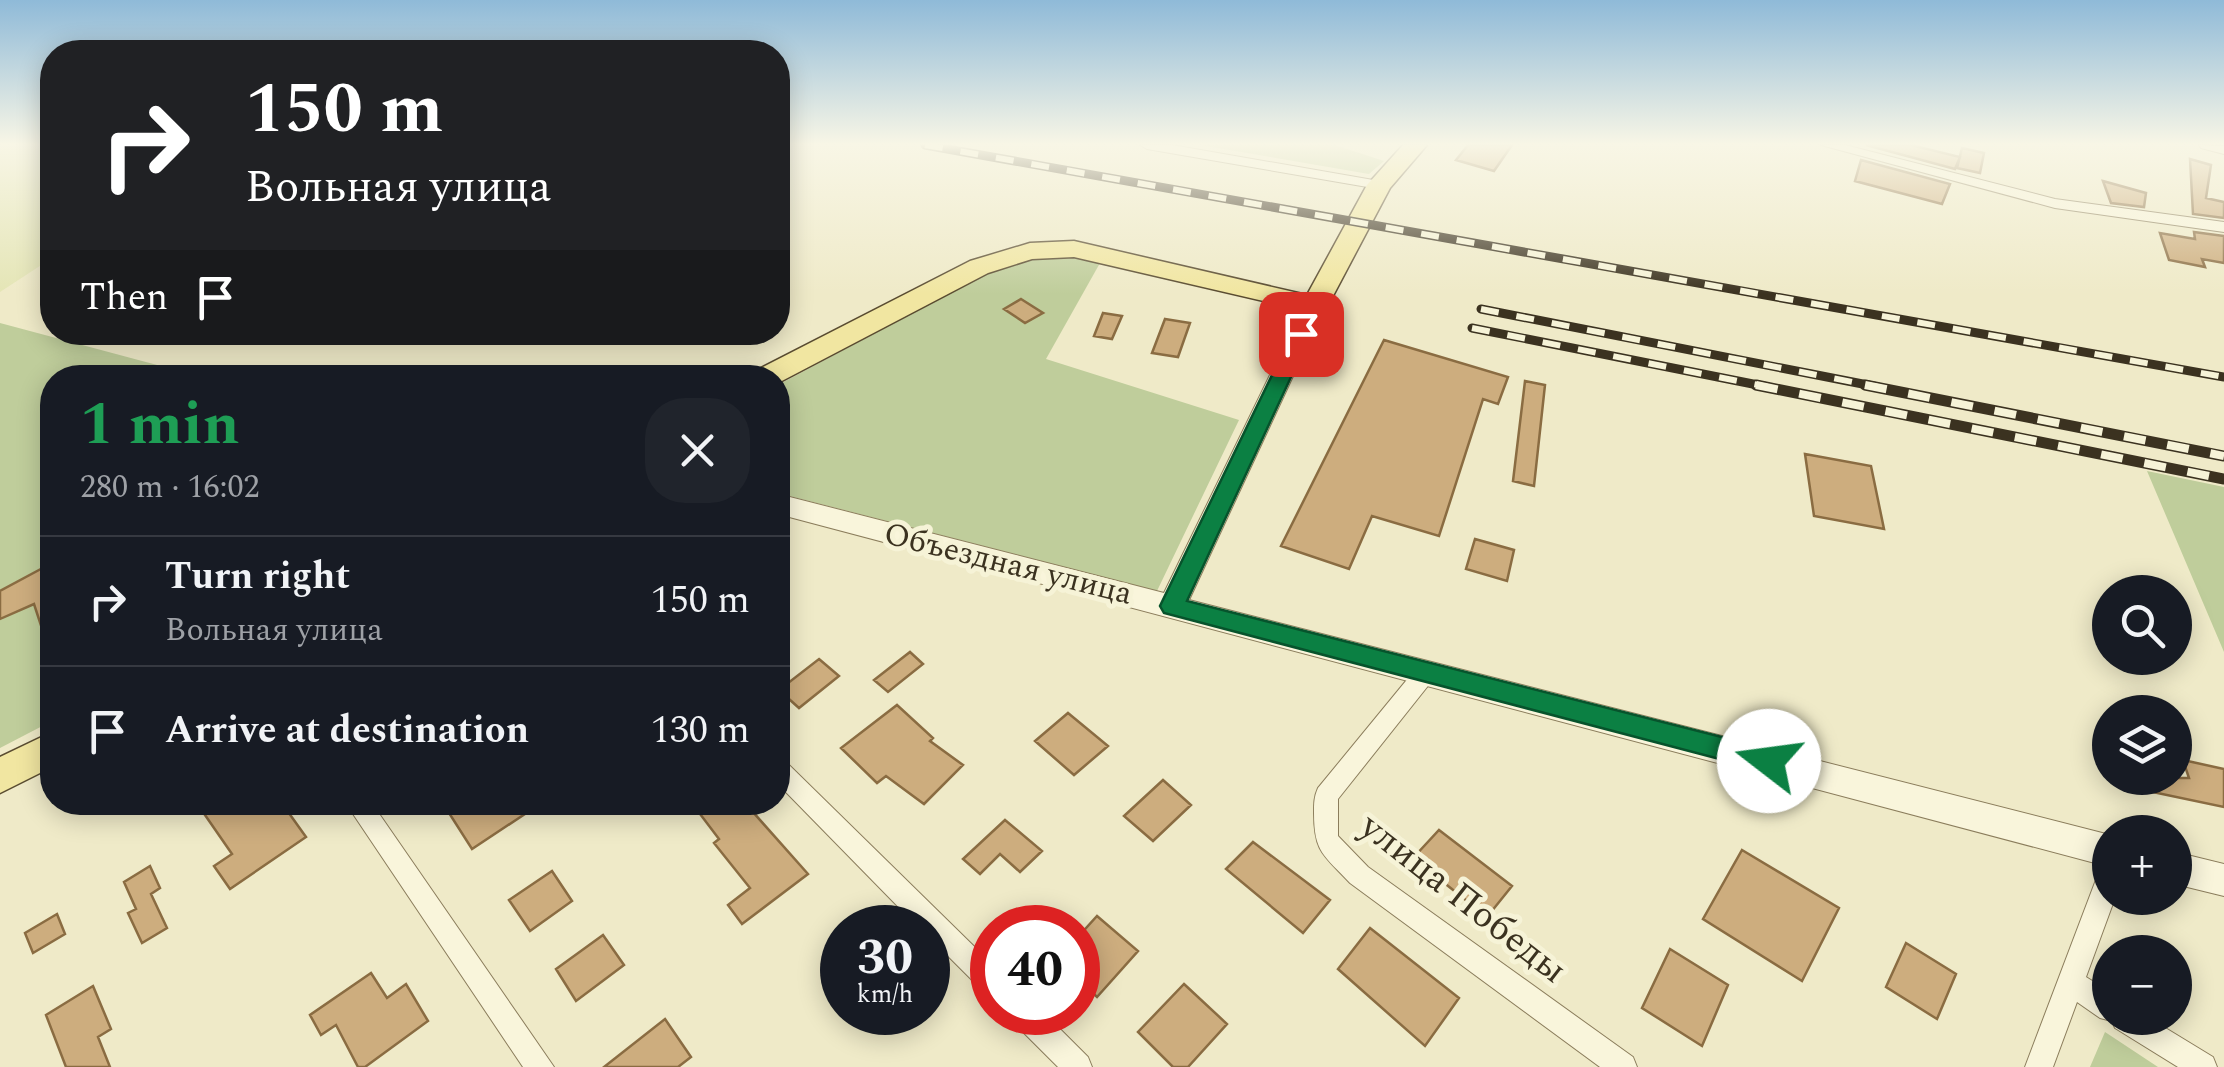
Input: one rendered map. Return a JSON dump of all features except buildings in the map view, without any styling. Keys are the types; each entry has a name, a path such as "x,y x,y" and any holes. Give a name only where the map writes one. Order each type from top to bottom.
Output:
{"main road":[{"path":"790,365 979,266 1030,250 1074,249 1315,305 1374,195"},
{"path":"0,776 40,754"}],"street":[{"path":"2022,195 2054,203 2224,227"},
{"path":"1172,606 1315,305"},
{"name":"Объездная улица","path":"790,507 2092,846"},
{"name":"улица Победы","path":"1427,670 1326,796 1326,840 1359,874 1623,1067"},
{"path":"790,781 970,960"},
{"path":"365,815 540,1067"},
{"path":"2192,872 2224,880"},
{"path":"2039,1067 2096,915"},
{"path":"2071,982 2092,996"},
{"path":"1046,1035 1078,1067"},
{"path":"2152,1035 2203,1067"}],"green space":[{"path":"0,195 40,195 40,266 0,292"},
{"path":"1033,254 1063,254 1100,263 1046,359 1239,420 1157,591 790,496 790,379 982,276"},
{"path":"0,323 40,334 40,345 82,345 157,365 40,365 40,727 0,748"},
{"path":"2147,471 2224,487 2224,652"},
{"path":"2104,1035 2110,1035 2158,1067 2090,1067"}],"railway":[{"path":"1204,195 2224,377"},
{"path":"1481,309 1878,387"},
{"path":"1472,328 1768,387"},
{"path":"1756,385 2224,479"},
{"path":"1865,385 2224,456"}],"route":[{"path":"1301,334 1172,606 1769,761"}]}
